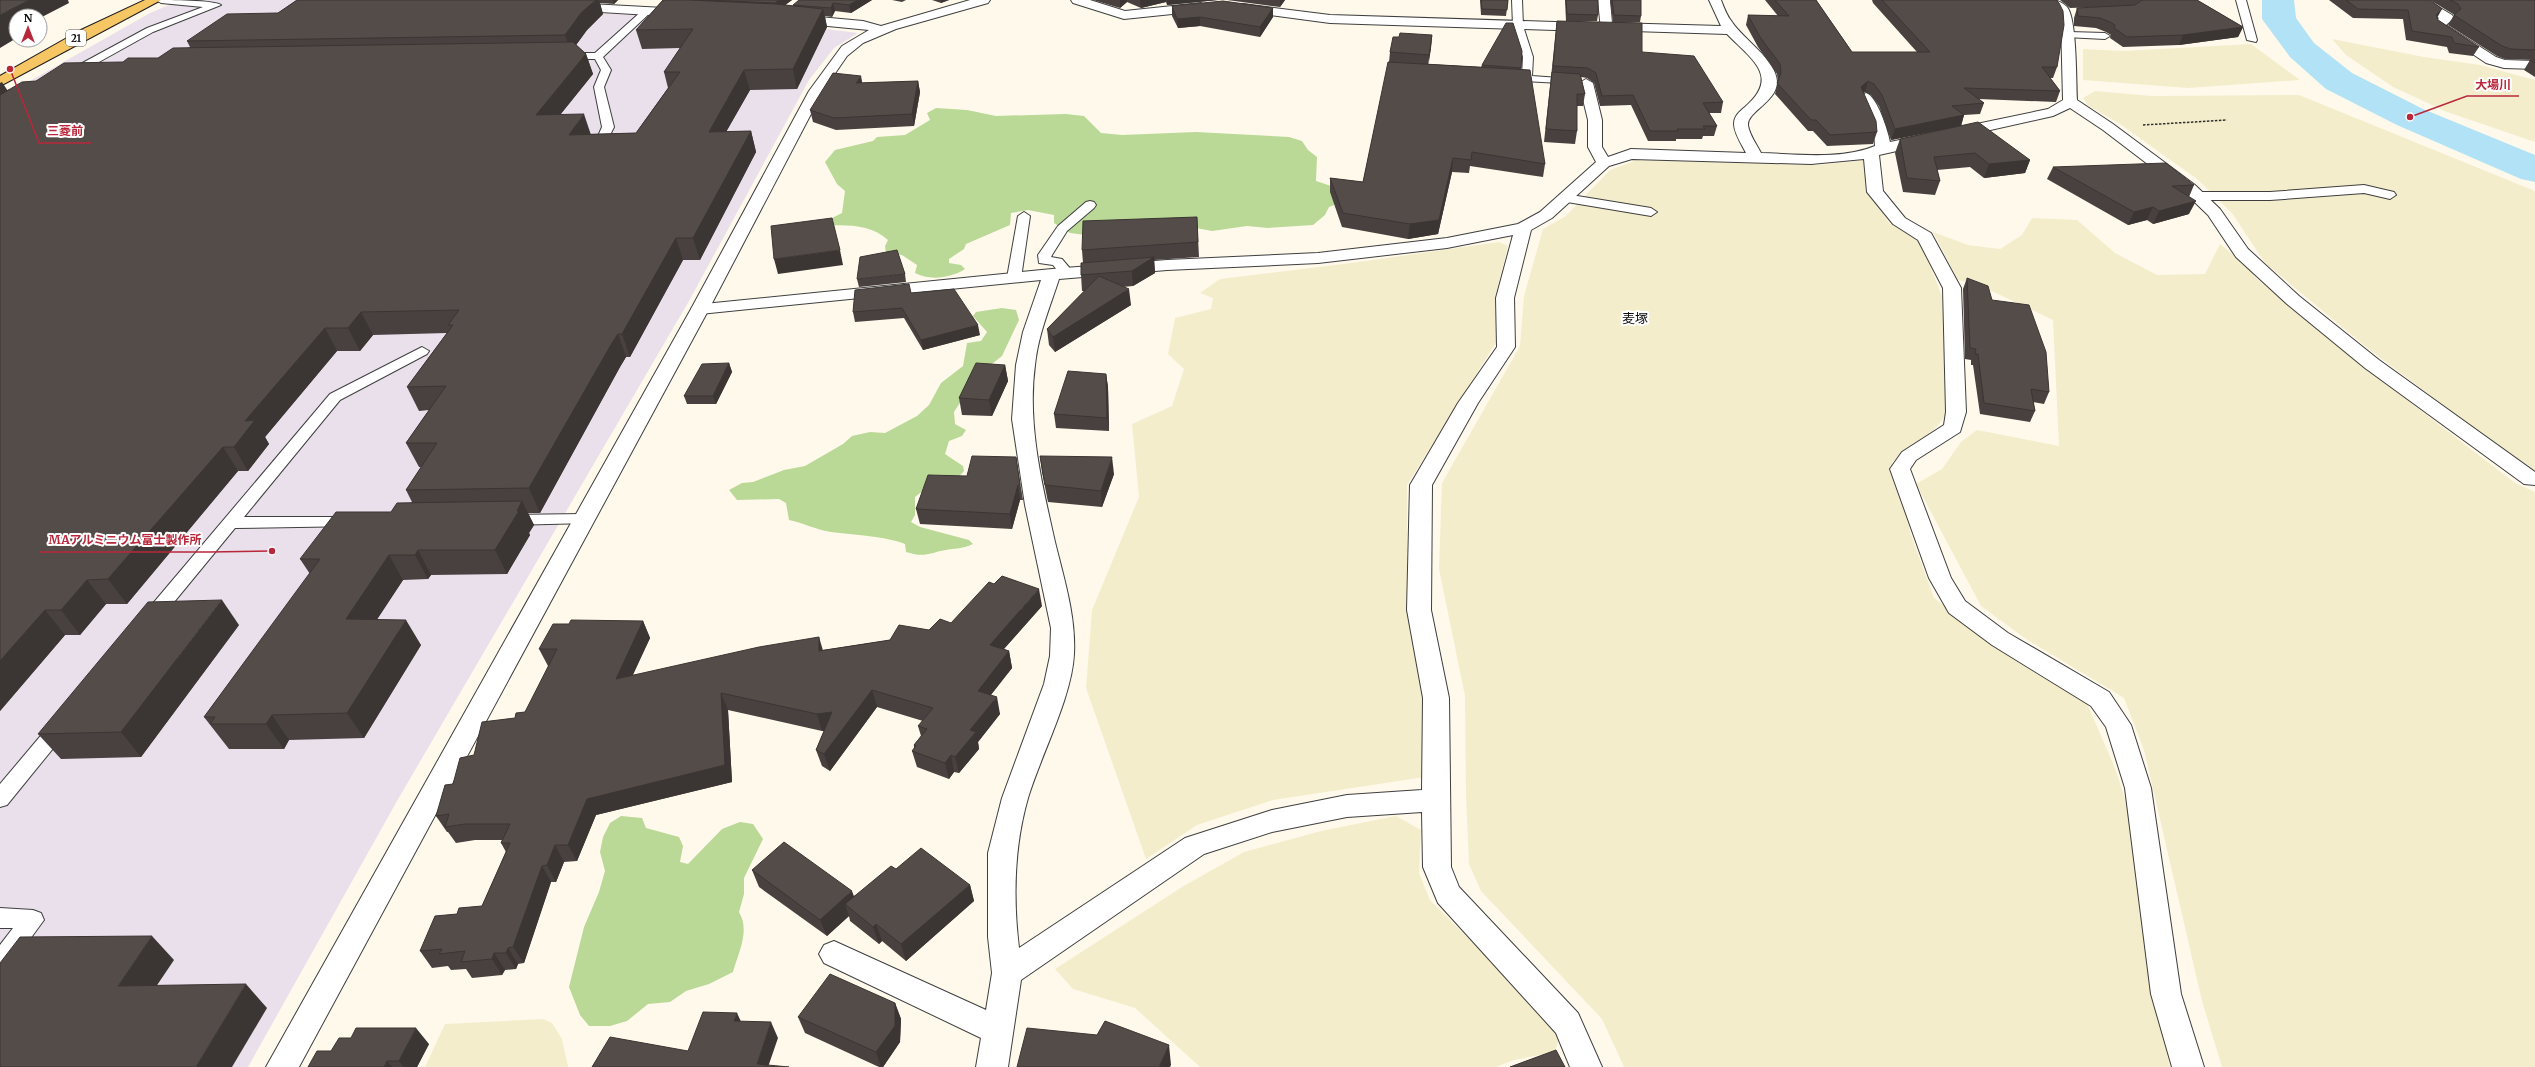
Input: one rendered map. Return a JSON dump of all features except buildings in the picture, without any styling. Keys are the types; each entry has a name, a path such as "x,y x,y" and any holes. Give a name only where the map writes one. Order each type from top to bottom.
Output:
{"main road":[{"name":"21","path":"0,82 80,36 155,0"}],"street":[{"path":"282,1067 700,309 816,91 848,48 883,30 984,0"},
{"path":"1077,0 1124,15 1216,6"},
{"path":"1604,0 1606,27"},
{"path":"1716,0 1718,9 1731,30 1753,52 1768,73 1770,82 1768,91 1742,117 1741,126 1755,156"},
{"path":"2051,0 2072,13 2069,35 2070,102"},
{"path":"2418,0 2448,18 2438,25 2491,60 2504,64 2535,65"},
{"path":"1230,6 1330,19 1518,26 1731,30"},
{"path":"562,7 694,13"},
{"path":"788,13 863,25 883,30"},
{"path":"1586,83 1595,120 1595,147 1604,163"},
{"path":"1866,97 1881,132 1877,151 1875,192 1899,221 1925,237 1952,288 1956,412 1953,428 1909,456 1900,468 1940,578 1957,607 2000,639 2100,699 2118,725 2138,788 2166,994 2188,1067"},
{"path":"700,309 1059,273 1167,265 1318,258 1447,243 1523,228 1546,215 1604,163 1631,154 1755,156 1811,159 1877,151 2053,112 2070,102"},
{"path":"2070,102 2108,127 2197,196 2214,212 2242,253 2293,300 2372,364 2531,479"},
{"path":"1523,228 1505,298 1506,347 1468,403 1421,486 1419,610 1436,698 1435,800 1437,867 1448,894 1567,1024 1586,1067"},
{"path":"992,1067 1007,973 1003,937 1002,853 1015,798 1056,684 1062,656 1062,628 1036,505 1022,419 1026,358 1032,332 1059,273"},
{"path":"1007,973 1195,846 1272,821 1339,808 1435,800"},
{"path":"834,954 998,1031"}],"lane":[{"path":"58,81 84,64 150,30 216,5 161,0"},
{"path":"1516,0 1518,26 1528,57 1526,79"},
{"path":"2241,0 2240,3 2252,40"},
{"path":"550,56 598,56 647,11"},
{"path":"2069,35 2104,36"},
{"path":"598,56 606,70 599,87 608,127 601,143"},
{"path":"84,64 108,64"},
{"path":"1496,77 1586,83"},
{"path":"2197,196 2270,196 2364,189 2390,195"},
{"path":"1565,198 1651,212"},
{"path":"1059,273 1057,262 1044,260 1045,255 1062,229 1090,205"},
{"path":"1014,278 1024,216"},
{"path":"138,633 335,397 422,351"},
{"path":"490,520 584,519"},
{"path":"230,523 372,521"},
{"path":"0,799 72,713"},
{"path":"0,918 33,920 0,962"}],"path":[{"path":"2108,127 2227,120"}],"shaded area":[{"path":"181,0 306,0 763,21 858,33 834,48 809,80 689,301 397,801 248,1067 0,1067 0,98 150,13"},
{"path":"2332,39 2424,57 2480,65 2535,80 2535,142 2447,112 2393,87 2346,55"},
{"path":"2251,44 2300,80 2188,88 2083,80 2083,49 2124,51"},
{"path":"2095,91 2152,96 2299,95 2535,191 2535,474 2370,350 2265,263 2232,213 2197,179 2120,124 2089,106 2083,98"},
{"path":"1637,160 1819,165 1865,160 1869,192 1889,223 1913,234 1924,251 1942,296 1947,397 1946,415 1934,430 1892,462 1911,535 1934,598 1978,631 2085,699 2115,768 2132,820 2159,1016 2170,1067 1624,1067 1602,1019 1481,891 1469,864 1466,797 1465,696 1439,569 1442,483 1520,346 1524,296 1543,229 1566,216 1610,170"},
{"path":"2032,218 2077,220 2115,253 2157,275 2205,274 2220,244 2246,265 2257,279 2377,377 2515,483 2535,492 2535,1067 2222,1067 2202,1001 2144,750 2124,698 2026,639 1981,606 1916,484 1942,469 1961,442 1977,430 2059,446 2053,320 1977,284 1958,280 1933,232 1968,245 2000,249 2022,235"},
{"path":"1499,242 1508,246 1495,298 1497,341 1407,485 1407,610 1424,699 1425,777 1273,800 1197,825 1146,859 1086,688 1092,610 1139,497 1132,424 1172,406 1184,369 1168,354 1175,318 1211,309 1213,298 1200,293 1220,279 1359,262"},
{"path":"1396,816 1421,830 1419,873 1430,900 1561,1031 1555,1052 1514,1060 1496,1067 1200,1067 1135,1008 1073,989 1055,969 1182,887 1244,852 1321,831"},
{"path":"543,1019 552,1023 562,1039 568,1067 425,1067 445,1024"}],"green space":[{"path":"936,108 967,110 996,116 1066,114 1084,116 1101,133 1122,135 1196,132 1289,137 1302,141 1308,150 1317,157 1316,181 1334,187 1345,201 1329,207 1325,215 1313,225 1268,228 1247,226 1212,231 1191,227 1085,235 1070,233 1054,223 1054,215 1028,210 1011,213 1010,225 966,244 964,249 949,259 949,263 961,265 965,269 953,275 934,278 915,273 917,265 902,255 886,253 885,246 888,240 872,230 863,227 844,225 816,226 842,213 845,191 837,184 825,162 835,150 873,141 877,137 905,135 930,120 927,113"},
{"path":"1002,308 1016,310 1019,320 1002,356 979,374 954,412 955,424 966,430 962,436 949,441 945,454 963,466 964,471 952,484 929,486 915,497 915,515 911,522 920,527 969,540 973,544 963,548 927,554 913,554 906,552 905,544 897,541 879,537 831,532 789,520 786,503 779,499 737,500 729,490 742,483 753,482 784,470 805,466 843,444 852,436 870,432 885,433 917,416 929,405 941,383 963,366 967,343 981,341 987,332 973,316 976,312"},
{"path":"621,816 642,818 646,828 679,837 683,846 680,862 688,864 722,829 740,822 753,824 763,839 744,878 744,894 739,912 744,926 744,934 733,972 709,984 686,991 670,1002 648,1004 627,1021 610,1026 589,1026 580,1015 569,987 584,927 599,892 605,871 600,852 603,837 610,823"}],"waterway":[{"path":"2278,0 2279,19 2302,50 2339,81 2410,117 2535,170"}],"place":[{"name":"三菱前","path":"10,69"},
{"name":"大場川","path":"2410,117"},
{"name":"MAアルミニウム富士製作所","path":"272,551"}],"district":[{"name":"麦塚","path":"1635,318"}]}
